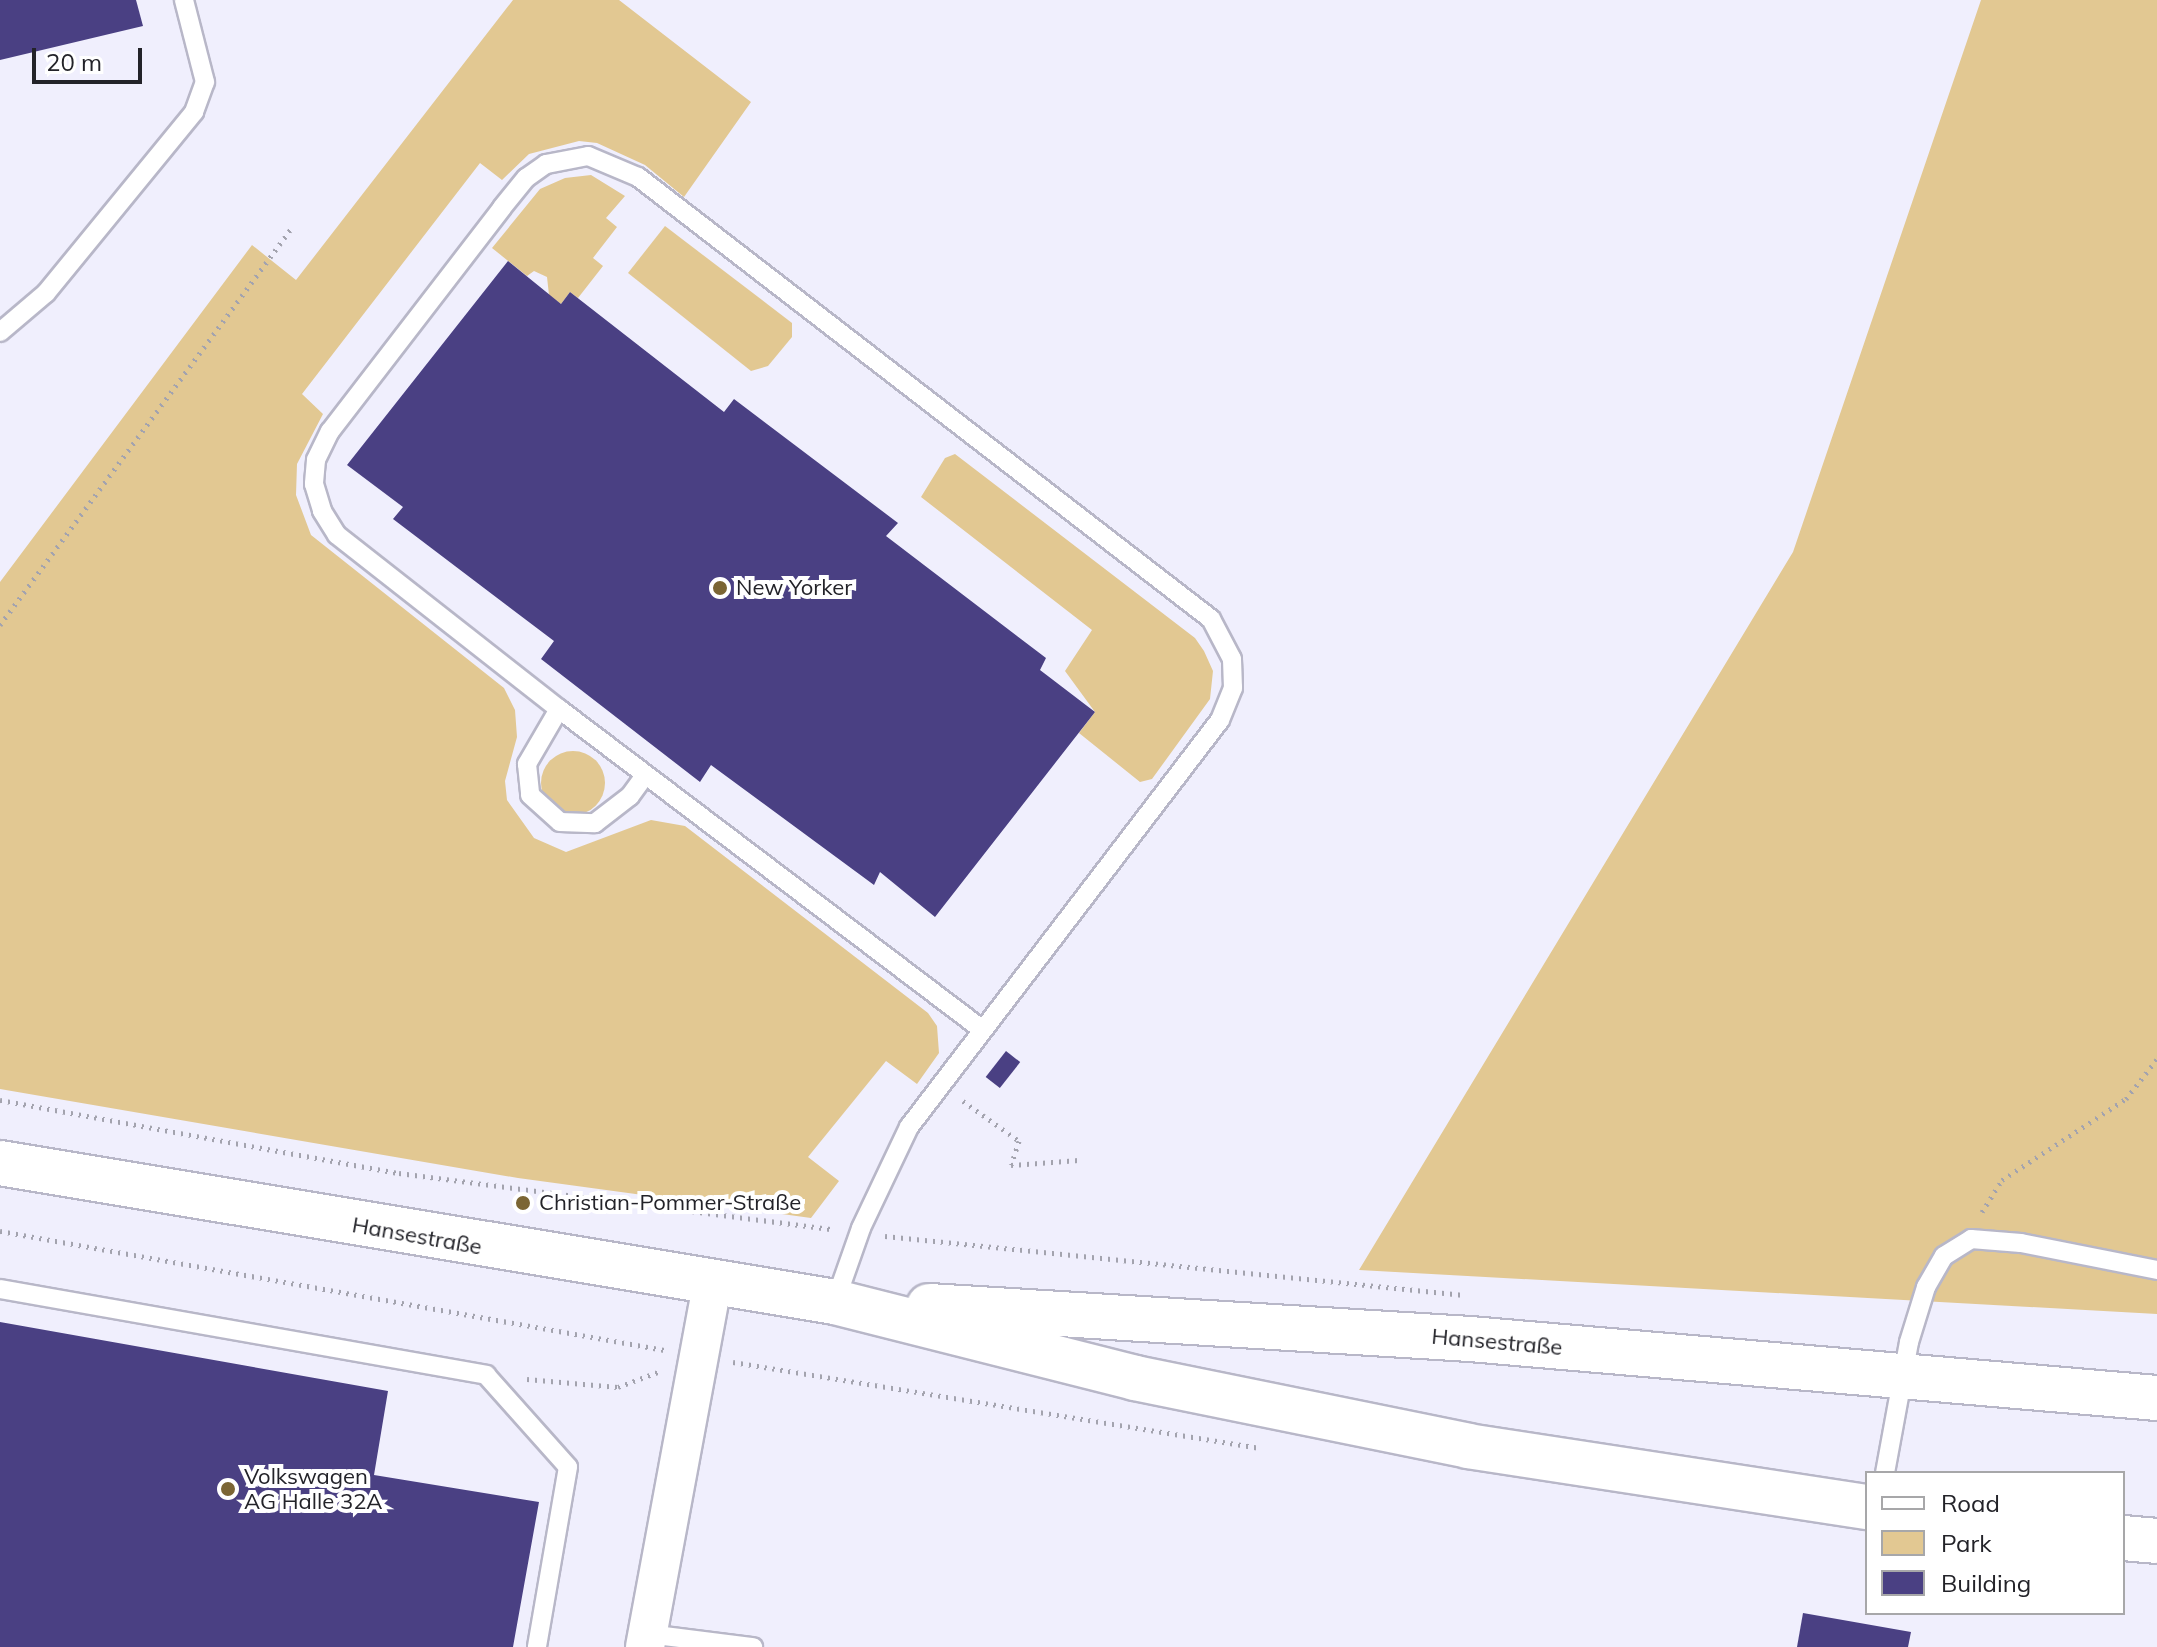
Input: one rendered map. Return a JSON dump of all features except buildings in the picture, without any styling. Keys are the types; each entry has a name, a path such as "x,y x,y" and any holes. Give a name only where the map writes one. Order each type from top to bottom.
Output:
{"main road":[{"name":"Hansestraße","path":"0,1163 712,1284 835,1302 1455,1338 2140,1396"},
{"name":"Hansestraße","path":"835,1302 1135,1378 1468,1446 1865,1507"},
{"path":"2125,1538 2157,1541"}],"street":[{"path":"647,1641 712,1284"}],"lane":[{"path":"0,332 46,293 194,112 205,82 184,0"},
{"path":"835,1302 860,1233 909,1127 980,1028 1220,720 1233,688 1232,659 1224,636 1211,619 638,177 588,156 564,157 526,178 330,431 316,460 314,484 322,511 337,535 645,775 980,1028"},
{"path":"559,709 527,764 530,795 560,822 595,823 630,796 645,775"},
{"path":"1885,1471 1901,1378 1926,1287 1944,1256 1971,1239 2021,1243 2157,1270"},
{"path":"0,1289 486,1375 568,1467 537,1647"},
{"path":"647,1641 753,1647"}],"path":[{"path":"0,625 293,226"},
{"path":"1971,1239 2002,1180 2126,1099 2157,1059"},
{"path":"951,1070 959,1098 1019,1141 1011,1165 1079,1160"},
{"path":"0,1100 399,1173 860,1233 1469,1295"},
{"path":"0,1231 699,1356 1272,1450"},
{"path":"486,1375 618,1387 699,1356"}],"green space":[{"path":"513,0 619,0 751,102 684,197 645,165 597,143 579,141 529,154 502,180 480,163 302,394 323,414 297,464 296,495 311,535 504,688 515,710 517,737 505,781 507,800 534,838 566,852 651,820 685,826 928,1013 937,1026 939,1053 917,1084 886,1061 808,1157 839,1181 811,1218 518,1178 0,1089 0,582 252,245 296,280"},
{"path":"1981,0 2157,0 2157,1314 1359,1270 1793,552"},
{"path":"591,175 625,196 606,218 617,227 593,258 603,266 578,298 570,292 561,304 549,295 547,277 534,271 527,276 492,248 540,189 565,178"},
{"path":"665,226 792,323 792,337 768,366 751,371 628,273"},
{"path":"955,454 1195,638 1204,651 1213,671 1210,699 1152,779 1140,782 1079,733 1095,712 1065,671 1092,630 921,497 945,458"},
{"path":"573,751 591,757 599,765 605,783 599,801 591,809 573,815 555,809 547,801 541,783 547,765 555,757"}],"place":[{"name":"New Yorker","path":"720,588"},
{"name":"Christian-Pommer-Straße","path":"523,1203"},
{"name":"Volkswagen AG Halle 32A","path":"228,1489"}]}
